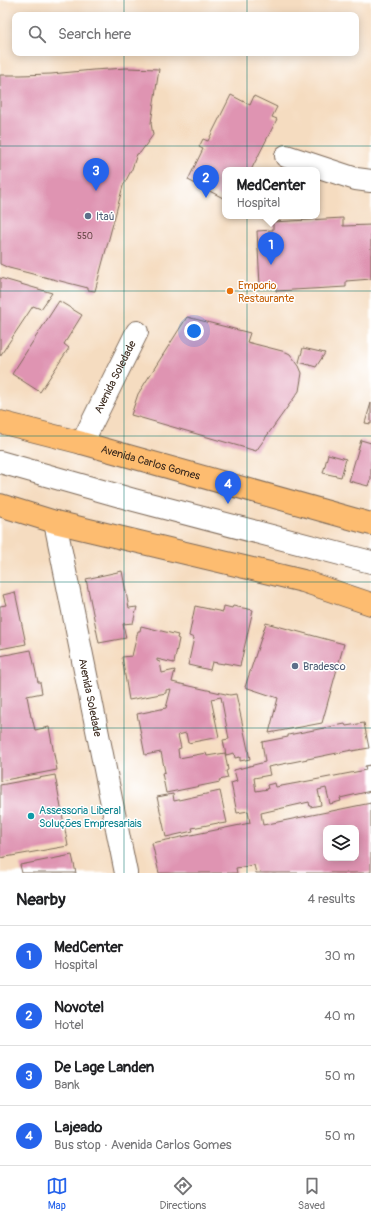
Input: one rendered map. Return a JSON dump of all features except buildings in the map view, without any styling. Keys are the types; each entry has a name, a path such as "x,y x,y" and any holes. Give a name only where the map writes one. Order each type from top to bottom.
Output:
{"main road":[{"name":"Avenida Carlos Gomes","path":"0,422 82,443 371,524"},
{"path":"0,505 55,522 303,581 371,604"}],"street":[{"path":"286,156 319,167"},
{"path":"320,167 356,179 371,181"},
{"name":"Avenida Soledade","path":"82,443 137,332"},
{"path":"0,462 134,500 371,562"},
{"name":"Avenida Soledade","path":"55,522 126,873"}],"place":[{"name":"De Lage Landen","path":"96,191"},
{"name":"Novotel","path":"206,198"},
{"name":"Itaú","path":"88,216"},
{"name":"MedCenter","path":"271,265"},
{"name":"Emporio Restaurante","path":"230,291"},
{"name":"Lajeado","path":"228,504"},
{"name":"Bradesco","path":"295,666"},
{"name":"Assessoria Liberal Soluções Empresariais","path":"31,816"}]}
